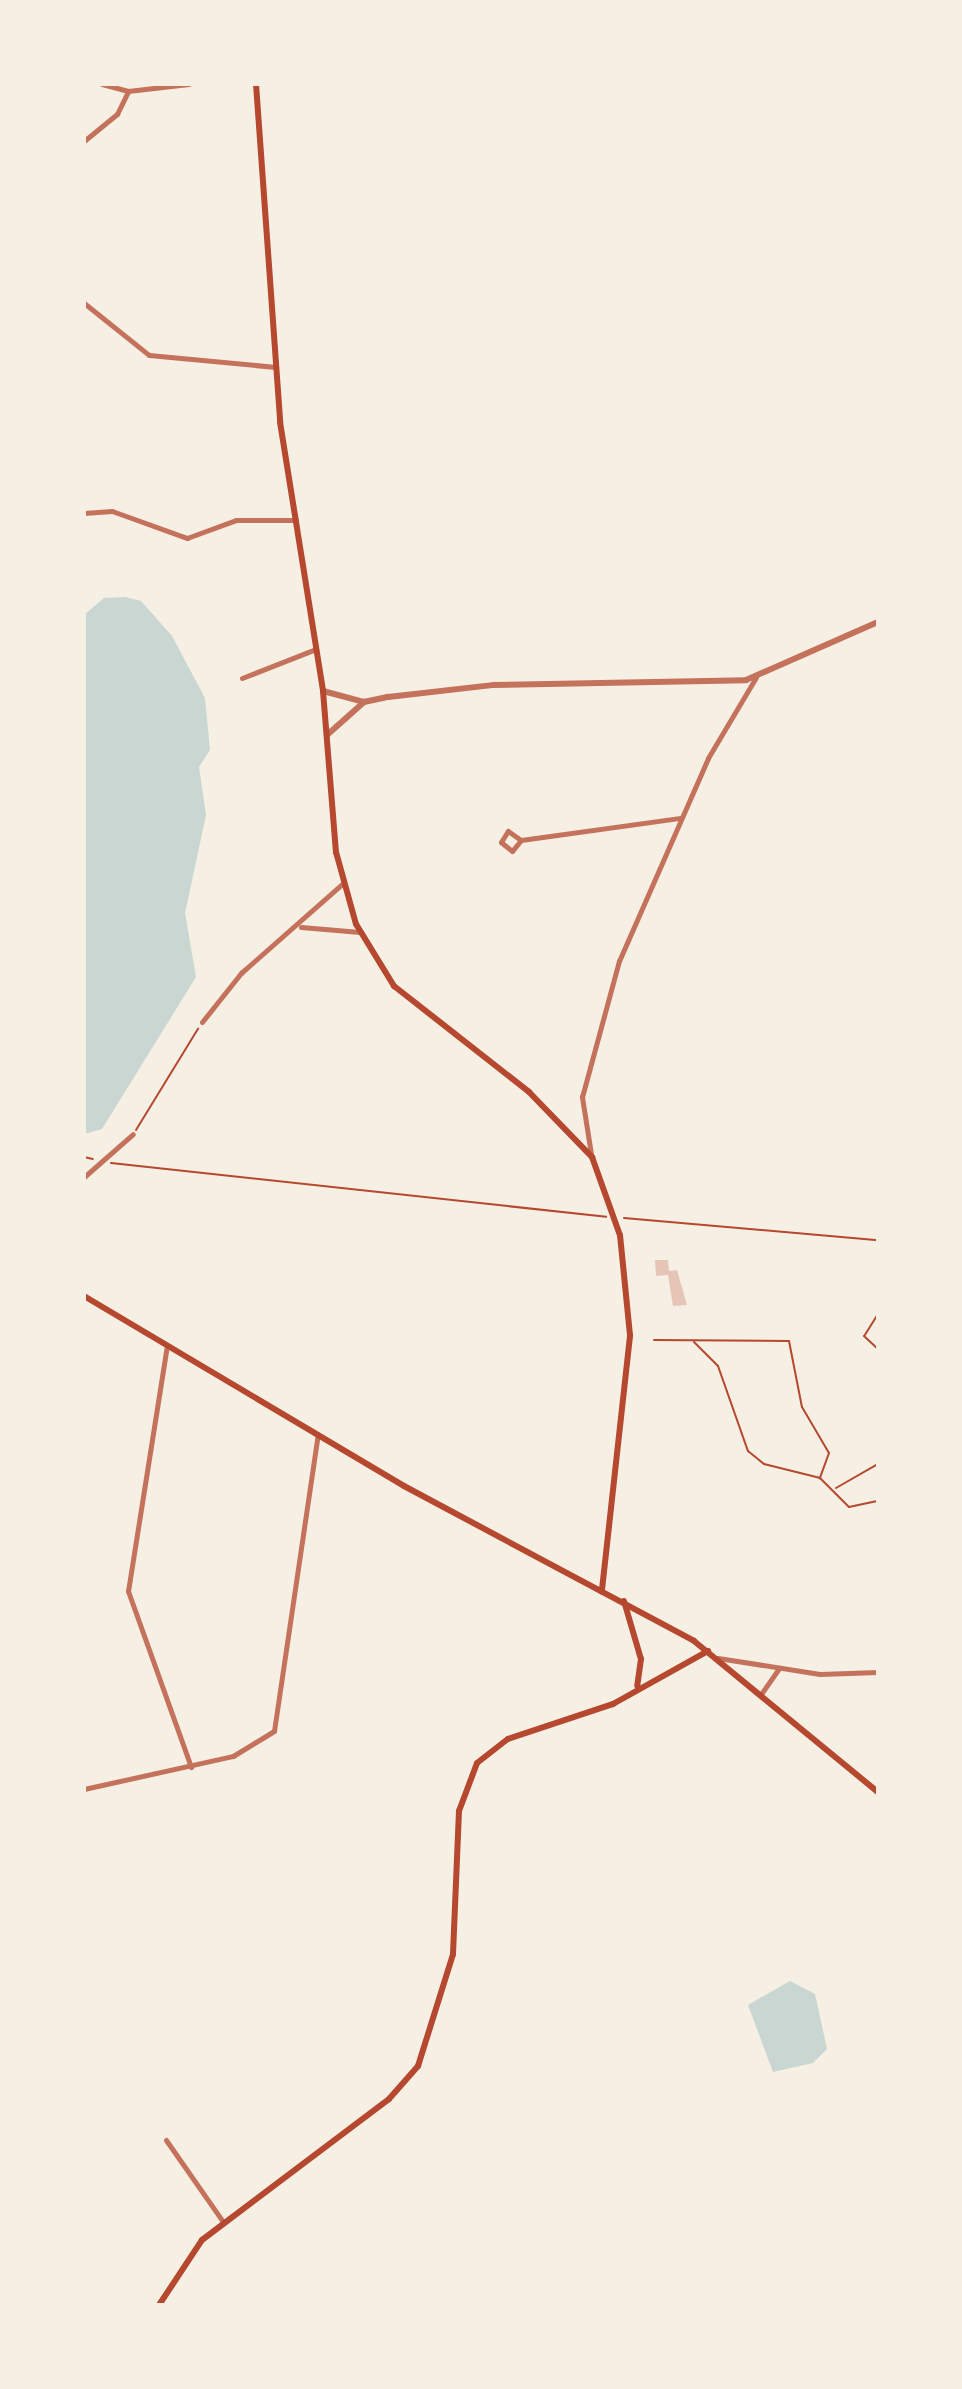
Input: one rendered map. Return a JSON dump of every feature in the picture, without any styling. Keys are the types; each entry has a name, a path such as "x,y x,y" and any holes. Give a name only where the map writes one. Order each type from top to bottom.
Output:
{"main road":[{"path":"256,84 275,367 323,691 343,883 360,932 394,986 529,1092 592,1157 616,1217 630,1296 602,1591"},
{"path":"84,1296 318,1434 624,1601 708,1651 878,1792"},
{"path":"624,1601 641,1659 637,1687"},
{"path":"159,2305 182,2262 224,2223 389,2099 418,2066 453,1954 459,1811 477,1763 508,1739 613,1704 637,1687 708,1651"}],"street":[{"path":"102,84 128,91 189,84"},
{"path":"84,141 117,114 128,91"},
{"path":"84,303 149,355 275,367"},
{"path":"84,513 112,511 187,538 236,520 296,520"},
{"path":"323,691 364,702 494,685 756,677 878,622"},
{"path":"242,678 317,649"},
{"path":"592,1157 582,1121 585,1085 619,961 681,818 756,677"},
{"path":"327,735 364,702"},
{"path":"521,840 681,818"},
{"path":"202,1022 241,973 300,927 343,883"},
{"path":"300,927 360,932"},
{"path":"84,1177 133,1134"},
{"path":"167,1345 128,1591 191,1767"},
{"path":"84,1789 191,1767 254,1747 279,1719 318,1434"},
{"path":"718,1658 780,1668 878,1672"},
{"path":"761,1694 780,1668"},
{"path":"166,2140 224,2223"}],"path":[{"path":"133,1134 202,1022"},
{"path":"84,1157 103,1162 605,1217"},
{"path":"624,1218 878,1240"},
{"path":"878,1314 864,1336 878,1349"},
{"path":"654,1340 789,1341 802,1407 829,1453 820,1478"},
{"path":"693,1341 718,1366 748,1451 764,1464 820,1478 835,1488 849,1507 878,1501"},
{"path":"835,1488 878,1464"}],"shaded area":[{"path":"125,597 141,601 172,636 205,698 210,750 199,767 206,815 185,913 196,977 102,1129 84,1134 84,615 104,598"},
{"path":"790,1981 815,1994 827,2049 813,2063 773,2072 748,2005"}],"building":[{"path":"655,1260 668,1260 669,1271 677,1270 687,1305 673,1306 668,1275 656,1276"}]}
